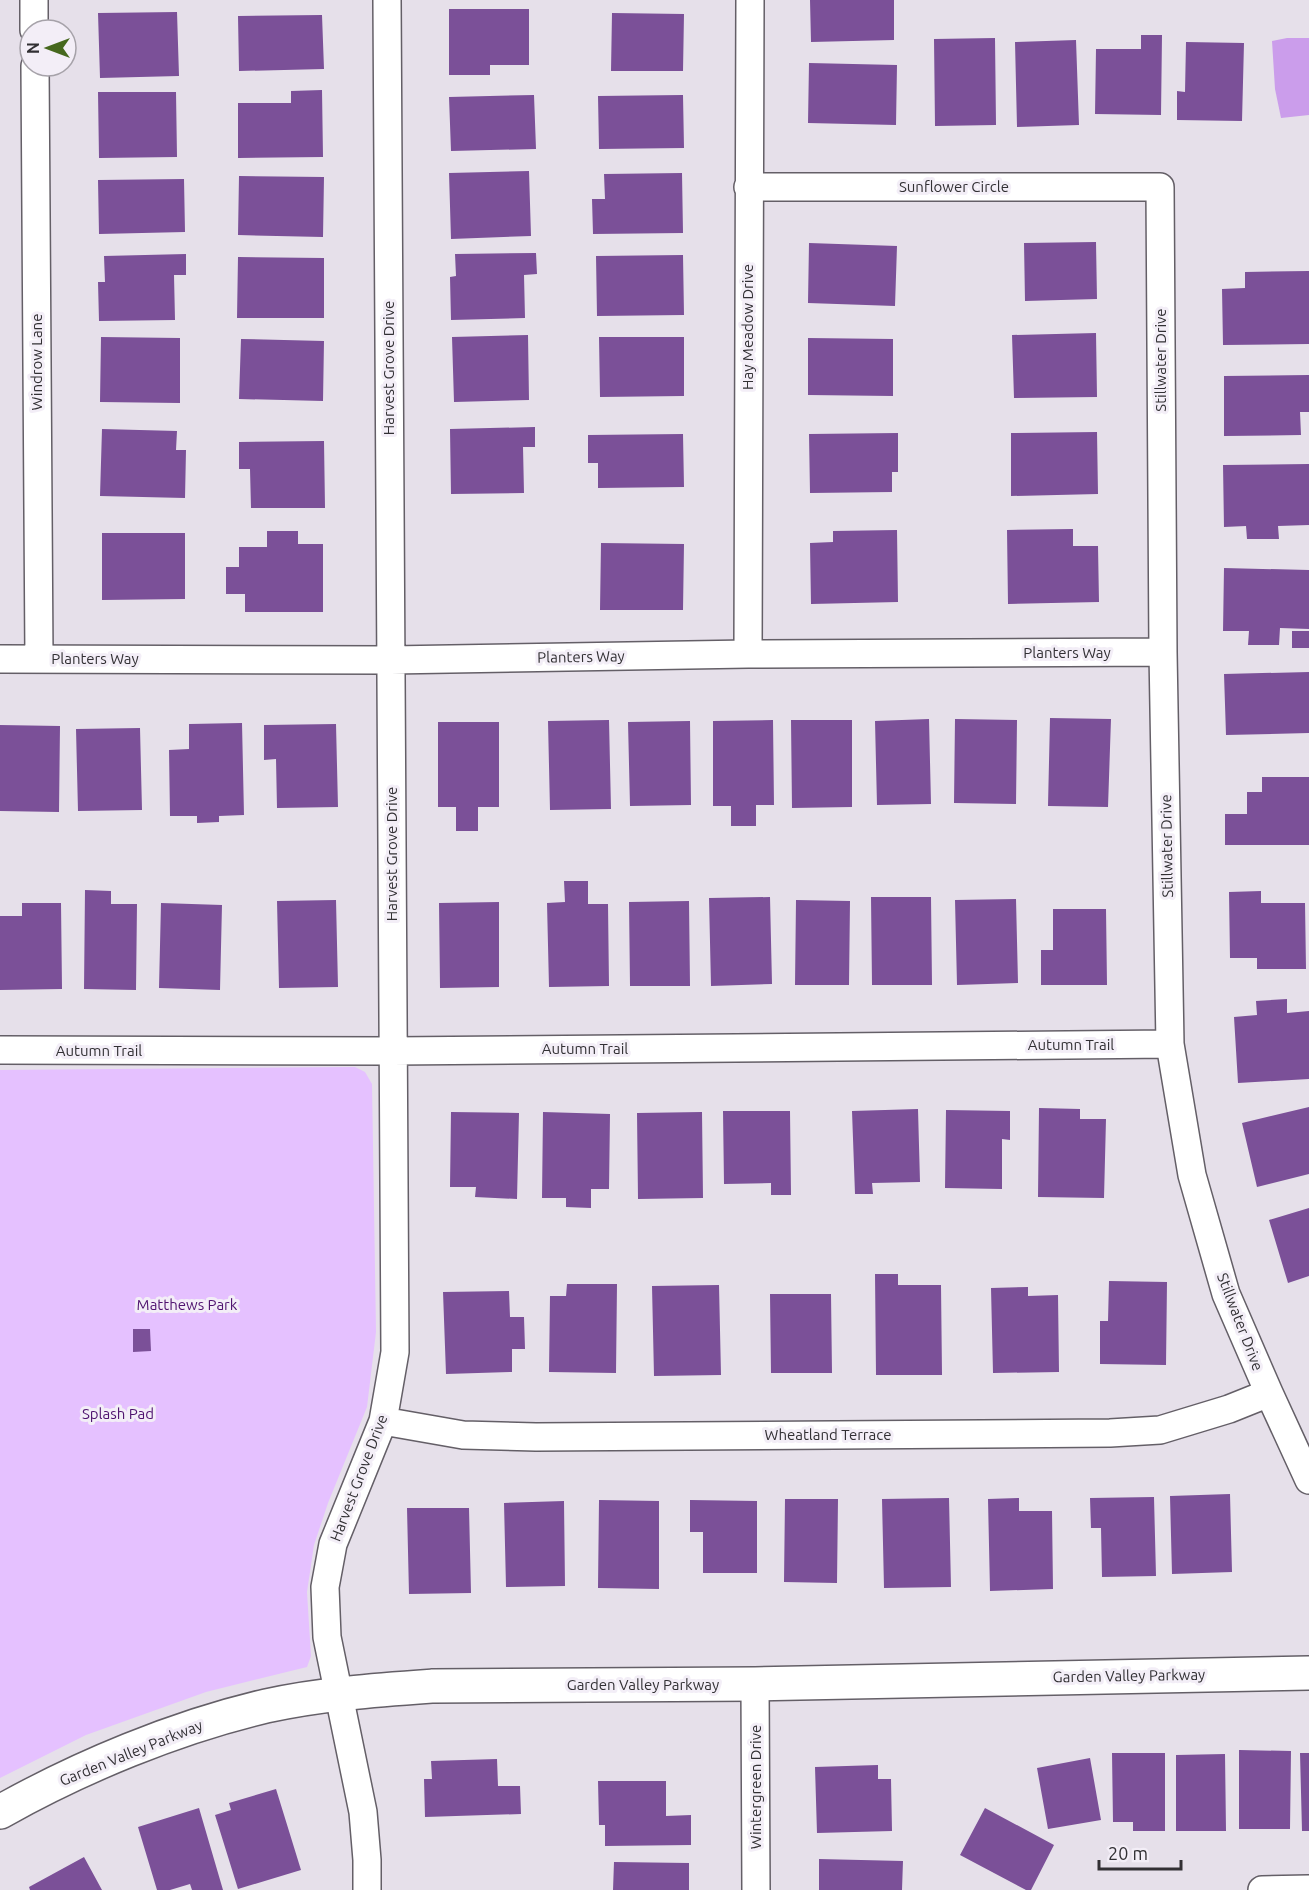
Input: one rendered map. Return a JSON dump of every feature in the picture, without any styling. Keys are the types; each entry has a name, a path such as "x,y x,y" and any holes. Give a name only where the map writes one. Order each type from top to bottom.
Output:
{"street":[{"path":"34,0 34,18"},
{"name":"Harvest Grove Drive","path":"367,1890 363,1812 327,1637 325,1587 333,1544 383,1421 395,1352 387,0"},
{"name":"Hay Meadow Drive","path":"748,654 750,0"},
{"name":"Windrow Lane","path":"34,78 39,659"},
{"name":"Sunflower Circle","path":"748,187 1160,187"},
{"name":"Stillwater Drive","path":"1160,187 1163,652 1170,1044 1192,1175 1226,1294 1309,1480"},
{"name":"Planters Way","path":"0,659 391,660 748,654 1163,652"},
{"name":"Autumn Trail","path":"0,1050 393,1051 1170,1044"},
{"name":"Wheatland Terrace","path":"383,1421 463,1436 1110,1433 1160,1430 1229,1409 1269,1393"},
{"name":"Garden Valley Parkway","path":"0,1812 115,1757 204,1723 267,1706 339,1695 433,1686 755,1684 1309,1673"},
{"name":"Wintergreen Drive","path":"755,1684 756,1890"},
{"path":"1262,1890 1309,1889"}],"green space":[{"name":"Matthews Park","path":"355,1067 365,1072 372,1084 376,1332 367,1407 328,1503 314,1545 307,1592 311,1656 307,1667 206,1692 86,1735 0,1778 0,1070"}],"shaded area":[{"path":"1309,38 1309,115 1281,118 1275,89 1272,41"}],"building":[{"path":"810,0 894,0 894,40 811,42"},
{"path":"449,9 529,9 529,65 490,65 490,75 449,75"},
{"path":"177,12 179,76 100,78 98,13"},
{"path":"612,13 684,14 683,71 611,71"},
{"path":"322,15 324,69 239,71 238,16"},
{"path":"1141,35 1162,35 1161,115 1095,114 1096,49 1141,49"},
{"path":"995,38 996,125 935,126 934,39"},
{"path":"1076,40 1079,125 1017,127 1015,42"},
{"path":"1186,42 1244,43 1242,121 1177,120 1177,91 1185,92"},
{"path":"809,63 897,65 896,125 808,123"},
{"path":"322,90 323,157 238,158 238,103 291,103 291,91"},
{"path":"98,92 176,92 177,157 99,158"},
{"path":"534,95 536,149 451,151 449,97"},
{"path":"683,95 684,148 599,149 598,96"},
{"path":"529,171 531,236 451,239 449,173"},
{"path":"682,173 683,233 593,234 592,199 605,199 604,174"},
{"path":"239,176 324,177 323,237 238,235"},
{"path":"184,179 185,232 99,234 98,180"},
{"path":"1096,242 1097,299 1025,301 1024,243"},
{"path":"809,243 897,246 895,306 808,303"},
{"path":"536,253 537,274 524,275 525,318 451,320 450,277 456,276 455,254"},
{"path":"186,254 186,275 174,275 175,320 99,321 98,282 105,282 104,256"},
{"path":"683,255 684,315 597,316 596,256"},
{"path":"238,257 324,258 324,318 237,318"},
{"path":"1309,271 1309,344 1223,345 1222,289 1245,288 1245,272"},
{"path":"1096,333 1097,397 1014,398 1012,335"},
{"path":"528,335 529,400 454,402 452,337"},
{"path":"101,337 180,338 180,403 100,402"},
{"path":"599,337 684,337 684,396 600,397"},
{"path":"808,338 893,339 893,396 808,395"},
{"path":"241,339 324,341 323,401 239,399"},
{"path":"1309,375 1309,412 1300,412 1301,435 1224,436 1224,376"},
{"path":"535,427 535,447 523,447 524,493 451,494 450,429"},
{"path":"102,429 177,431 176,450 186,450 185,498 100,496"},
{"path":"1097,432 1098,494 1011,496 1011,433"},
{"path":"898,433 898,472 892,472 892,492 810,493 809,434"},
{"path":"683,434 684,487 598,488 598,463 588,463 588,435"},
{"path":"324,441 325,508 251,508 250,469 239,469 239,442"},
{"path":"1309,464 1309,525 1278,526 1279,539 1247,539 1246,526 1224,527 1223,465"},
{"path":"1073,529 1073,546 1098,546 1099,602 1008,604 1007,530"},
{"path":"897,530 898,602 811,604 810,543 833,542 833,531"},
{"path":"267,531 298,531 298,544 323,544 323,612 245,612 245,594 226,594 226,567 239,567 239,547 267,547"},
{"path":"102,533 185,533 185,599 102,600"},
{"path":"601,543 684,544 683,610 600,610"},
{"path":"1224,568 1309,570 1309,629 1280,628 1279,645 1248,645 1249,631 1223,631"},
{"path":"1292,631 1309,631 1309,648 1292,648"},
{"path":"1309,672 1309,733 1226,735 1224,674"},
{"path":"1050,718 1111,719 1108,807 1048,806"},
{"path":"929,719 931,804 877,805 875,721"},
{"path":"955,719 1017,720 1016,804 954,803"},
{"path":"609,720 611,809 550,810 548,721"},
{"path":"773,720 774,805 756,805 756,826 731,826 731,806 713,806 713,721"},
{"path":"791,720 852,720 852,807 792,808"},
{"path":"690,721 691,805 630,806 628,722"},
{"path":"438,722 499,722 499,807 478,807 478,831 456,831 456,807 438,807"},
{"path":"242,723 244,815 219,816 219,822 197,823 197,816 170,816 169,750 189,749 189,724"},
{"path":"336,724 338,807 277,808 276,759 264,760 264,725"},
{"path":"0,725 60,726 59,812 0,811"},
{"path":"140,728 142,810 78,811 76,729"},
{"path":"1262,777 1309,777 1309,845 1225,845 1225,814 1247,814 1247,792 1262,792"},
{"path":"564,881 588,881 588,904 608,904 609,986 549,987 547,903 565,902"},
{"path":"85,890 111,891 111,904 137,904 136,990 84,989"},
{"path":"1261,891 1261,903 1305,903 1306,969 1257,969 1257,958 1230,958 1229,892"},
{"path":"770,897 772,984 711,986 709,898"},
{"path":"871,897 931,897 932,985 872,985"},
{"path":"1016,899 1018,983 957,985 955,900"},
{"path":"336,900 338,987 279,988 277,901"},
{"path":"796,900 850,901 849,985 795,985"},
{"path":"689,901 690,986 630,986 629,902"},
{"path":"499,902 499,987 440,988 439,903"},
{"path":"22,903 61,903 62,989 0,990 0,916 22,916"},
{"path":"161,903 222,905 220,990 159,988"},
{"path":"1053,909 1106,909 1107,985 1041,985 1041,950 1053,950"},
{"path":"1287,999 1287,1013 1309,1011 1309,1079 1238,1083 1234,1017 1257,1015 1256,1001"},
{"path":"1309,1107 1309,1174 1257,1187 1242,1123"},
{"path":"1039,1108 1080,1109 1080,1119 1106,1119 1104,1198 1038,1197"},
{"path":"918,1109 920,1182 872,1183 873,1194 855,1194 852,1111"},
{"path":"946,1110 1010,1111 1010,1140 1002,1139 1002,1189 945,1188"},
{"path":"723,1111 790,1111 791,1195 771,1195 771,1183 724,1184"},
{"path":"451,1112 519,1113 517,1199 475,1197 476,1187 450,1187"},
{"path":"543,1112 610,1114 609,1189 591,1189 591,1208 566,1207 566,1198 542,1198"},
{"path":"702,1112 703,1198 638,1199 637,1113"},
{"path":"1309,1208 1309,1276 1288,1283 1269,1220"},
{"path":"875,1274 898,1274 898,1285 941,1285 942,1375 876,1375"},
{"path":"1109,1281 1167,1282 1166,1365 1100,1364 1100,1321 1108,1321"},
{"path":"567,1284 617,1284 616,1373 549,1372 550,1296 566,1296"},
{"path":"719,1285 721,1375 654,1376 652,1286"},
{"path":"1028,1287 1028,1296 1058,1295 1059,1372 993,1373 991,1288"},
{"path":"509,1291 510,1317 524,1317 525,1349 512,1349 512,1372 446,1374 443,1292"},
{"path":"770,1294 831,1294 832,1373 771,1373"},
{"path":"133,1329 150,1329 151,1351 133,1352"},
{"path":"1230,1494 1232,1572 1172,1574 1170,1496"},
{"path":"1154,1497 1156,1576 1102,1577 1101,1528 1091,1528 1090,1498"},
{"path":"949,1498 951,1587 884,1588 882,1499"},
{"path":"1019,1498 1019,1511 1052,1511 1053,1589 990,1591 988,1499"},
{"path":"785,1499 838,1499 837,1583 784,1582"},
{"path":"599,1500 659,1501 659,1589 598,1588"},
{"path":"690,1500 757,1501 757,1573 703,1573 703,1532 690,1532"},
{"path":"564,1501 565,1586 506,1587 504,1503"},
{"path":"407,1508 469,1508 471,1593 409,1594"},
{"path":"1239,1750 1291,1751 1290,1829 1239,1829"},
{"path":"1112,1753 1165,1753 1165,1831 1133,1831 1133,1822 1113,1822"},
{"path":"1300,1753 1309,1753 1309,1831 1302,1831"},
{"path":"1225,1754 1226,1831 1176,1831 1176,1755"},
{"path":"1090,1758 1101,1820 1048,1829 1037,1768"},
{"path":"497,1759 498,1786 520,1786 521,1814 425,1817 424,1779 432,1779 431,1761"},
{"path":"878,1765 878,1779 891,1779 892,1831 817,1833 815,1767"},
{"path":"598,1781 666,1781 666,1816 691,1815 691,1845 605,1846 605,1825 599,1825"},
{"path":"276,1789 301,1870 238,1889 215,1815 231,1810 229,1803"},
{"path":"199,1808 223,1890 192,1890 190,1884 170,1890 157,1890 138,1827"},
{"path":"985,1808 1054,1845 1031,1890 1026,1890 960,1855"},
{"path":"84,1857 102,1890 30,1890 29,1887"},
{"path":"819,1859 903,1861 902,1890 819,1890"},
{"path":"614,1862 689,1863 689,1890 613,1890"}],"park label":[{"name":"Splash Pad","path":"118,1414"}]}
